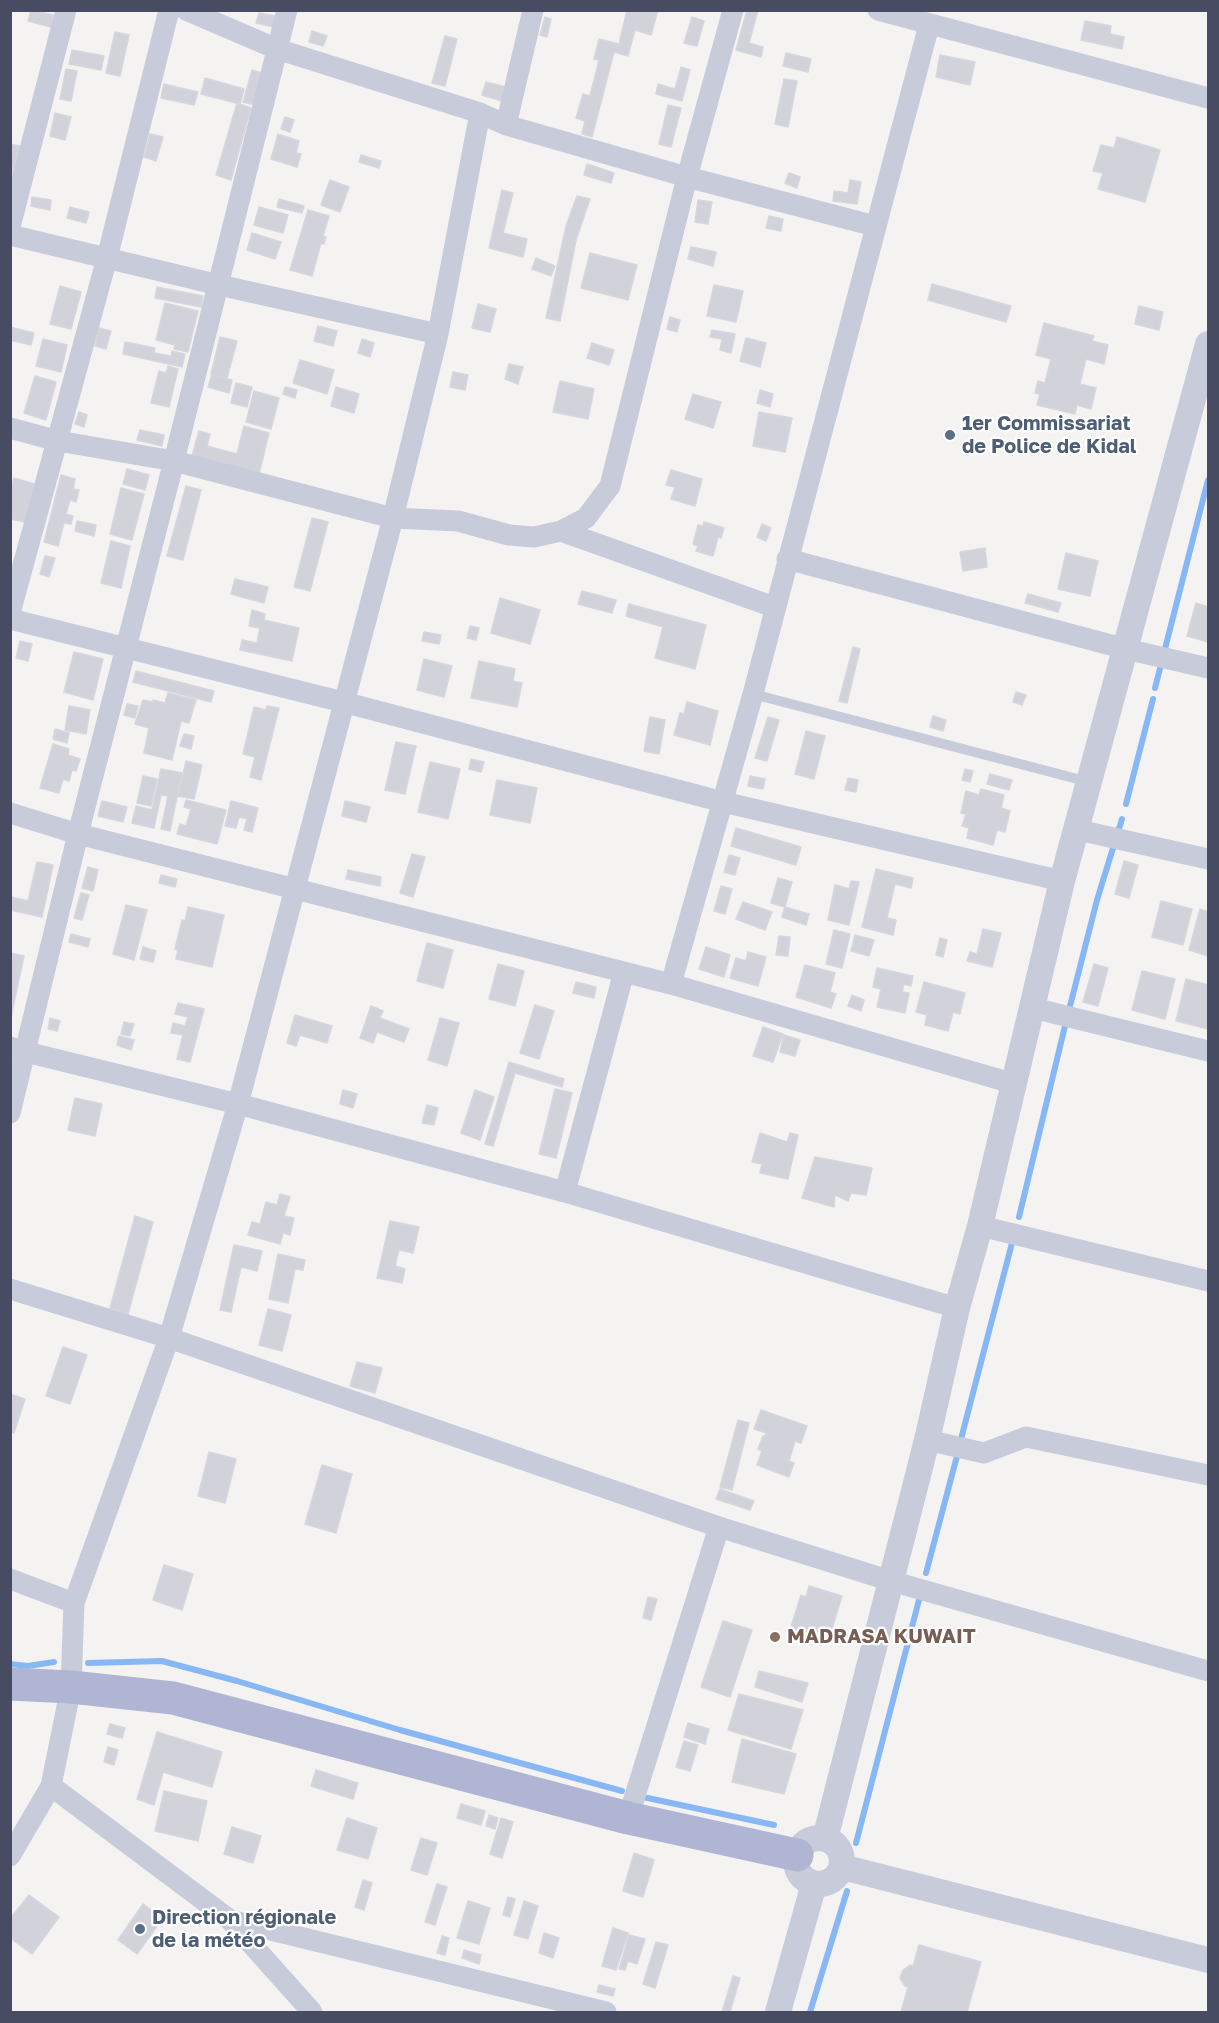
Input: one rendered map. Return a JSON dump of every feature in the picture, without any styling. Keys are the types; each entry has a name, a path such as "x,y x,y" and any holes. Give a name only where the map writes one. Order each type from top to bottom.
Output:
{"main road":[{"path":"10,1684 71,1687 173,1698 628,1818 797,1855"}],"street":[{"path":"10,227 66,10"},
{"path":"10,613 107,258 169,10"},
{"path":"186,10 277,49 480,113 506,125 687,177 875,226"},
{"path":"10,1113 18,1049 78,834 287,10"},
{"path":"506,125 533,10"},
{"path":"10,428 58,441 174,461 393,518 458,521 508,535 534,537 561,531 586,519 610,486 687,177 733,10"},
{"path":"878,10 1209,98"},
{"path":"671,984 753,694 774,607 929,25"},
{"path":"10,1856 51,1786 71,1687 74,1603 170,1338 238,1104 393,518 438,334 480,113"},
{"path":"10,235 438,334"},
{"path":"825,1839 1034,1008 1062,881 1078,830 1089,782 1209,344"},
{"path":"561,531 774,607"},
{"path":"787,559 1126,649 1209,668"},
{"path":"10,619 343,702 723,802 1062,881"},
{"path":"10,813 78,834 671,984 1015,1084"},
{"path":"1078,830 1209,860"},
{"path":"565,1192 624,972"},
{"path":"1034,1008 1209,1051"},
{"path":"18,1049 238,1104 565,1192 957,1308"},
{"path":"980,1226 1209,1281"},
{"path":"10,1289 170,1338 719,1527 891,1581 1209,1671"},
{"path":"927,1440 984,1453 1026,1437 1209,1475"},
{"path":"628,1818 719,1527"},
{"path":"10,1579 74,1603"},
{"path":"51,1786 230,1920 312,2013"},
{"path":"816,1838 825,1839 836,1845 842,1855 842,1867 832,1881 814,1884 799,1873 796,1864 797,1855 808,1841 816,1838"},
{"path":"842,1867 1209,1960"},
{"path":"778,2013 814,1884"},
{"path":"230,1920 598,2012"}],"lane":[{"path":"753,694 1089,782"}],"building":[{"path":"31,10 53,15 51,27 28,21"},
{"path":"627,10 658,10 651,35 635,30 628,56 614,52 592,137 582,134 585,121 576,118 583,94 590,96 599,60 594,59 599,39 619,44"},
{"path":"747,10 758,10 749,43 763,47 761,57 736,50"},
{"path":"259,13 275,16 273,27 256,23"},
{"path":"545,17 551,19 547,37 540,35"},
{"path":"692,17 704,21 697,46 684,43"},
{"path":"1085,21 1111,26 1110,34 1124,37 1122,49 1081,40"},
{"path":"312,31 327,36 323,46 309,42"},
{"path":"115,32 129,35 120,76 106,73"},
{"path":"445,36 457,39 445,86 432,83"},
{"path":"72,50 104,56 101,70 69,64"},
{"path":"786,53 811,59 808,72 783,66"},
{"path":"940,55 975,62 970,85 936,77"},
{"path":"681,67 690,70 682,101 656,94 658,84 675,89"},
{"path":"66,69 77,71 71,101 60,99"},
{"path":"252,70 265,74 256,105 243,102"},
{"path":"205,78 244,89 240,104 201,94"},
{"path":"784,79 797,81 788,127 775,124"},
{"path":"486,82 506,87 502,101 482,95"},
{"path":"164,84 198,92 194,105 161,98"},
{"path":"237,103 251,108 231,180 216,175"},
{"path":"668,105 681,108 671,147 659,144"},
{"path":"55,113 71,117 65,140 50,136"},
{"path":"285,117 294,120 290,132 281,129"},
{"path":"150,134 163,137 156,161 144,157"},
{"path":"278,134 299,141 296,153 301,154 297,167 271,159"},
{"path":"1117,137 1160,150 1145,202 1098,189 1103,173 1093,171 1101,145 1114,148"},
{"path":"10,144 20,146 10,182"},
{"path":"361,155 381,161 379,168 359,162"},
{"path":"587,164 614,173 611,183 584,175"},
{"path":"789,173 800,177 797,188 785,183"},
{"path":"330,180 349,187 340,212 321,205"},
{"path":"850,180 861,182 857,204 833,201 834,191 848,193"},
{"path":"502,190 513,193 503,233 527,239 523,257 489,248"},
{"path":"577,196 590,199 576,240 560,321 546,318 566,226"},
{"path":"32,197 51,200 50,210 31,206"},
{"path":"279,199 304,206 302,213 277,207"},
{"path":"698,200 712,202 708,224 695,222"},
{"path":"70,207 89,212 86,223 67,218"},
{"path":"259,207 288,215 283,233 254,225"},
{"path":"308,210 329,216 323,236 326,237 324,244 321,243 312,276 290,270"},
{"path":"769,216 783,219 781,231 766,228"},
{"path":"252,233 281,242 275,259 247,250"},
{"path":"691,247 716,252 713,266 688,259"},
{"path":"590,253 637,265 628,300 581,288"},
{"path":"536,258 555,266 551,276 532,269"},
{"path":"932,284 1011,306 1006,322 928,300"},
{"path":"714,285 743,291 736,322 707,316"},
{"path":"60,286 81,292 71,329 50,324"},
{"path":"157,287 203,296 201,307 155,298"},
{"path":"165,303 198,311 188,352 174,349 175,345 156,340"},
{"path":"478,304 496,309 490,332 472,328"},
{"path":"1139,306 1163,312 1159,330 1135,324"},
{"path":"670,317 680,320 677,332 667,329"},
{"path":"1044,323 1094,336 1092,341 1108,345 1104,364 1086,359 1080,384 1096,388 1091,409 1077,405 1075,414 1037,405 1040,394 1035,393 1038,381 1045,383 1051,359 1036,355"},
{"path":"318,326 337,331 333,346 314,341"},
{"path":"10,327 34,333 31,345 10,340"},
{"path":"99,328 111,331 106,349 95,346"},
{"path":"712,330 735,334 731,353 720,350 722,339 710,337"},
{"path":"220,337 237,341 227,378 211,374"},
{"path":"746,338 766,343 760,367 740,361"},
{"path":"43,339 67,345 61,372 36,366"},
{"path":"362,339 374,343 370,357 358,353"},
{"path":"125,342 155,348 154,353 171,356 172,351 185,354 182,367 123,354"},
{"path":"592,343 614,350 609,365 587,358"},
{"path":"300,360 334,370 327,394 293,383"},
{"path":"509,364 523,367 518,384 505,379"},
{"path":"168,366 178,369 169,407 151,403 159,371 166,373"},
{"path":"453,372 468,375 465,390 450,387"},
{"path":"212,374 232,380 229,393 208,387"},
{"path":"35,376 56,382 46,420 24,413"},
{"path":"560,381 594,389 588,419 553,412"},
{"path":"236,383 252,387 247,407 231,403"},
{"path":"285,387 297,390 295,398 283,394"},
{"path":"336,387 359,394 354,413 331,406"},
{"path":"760,390 773,394 770,407 757,403"},
{"path":"254,391 279,398 271,429 246,422"},
{"path":"693,394 721,402 713,428 685,419"},
{"path":"79,412 87,415 84,427 75,424"},
{"path":"759,412 792,418 785,452 753,446"},
{"path":"244,426 269,433 259,474 192,456 199,431 210,434 207,446 237,454"},
{"path":"140,430 164,435 162,446 137,440"},
{"path":"127,469 149,475 145,490 123,484"},
{"path":"671,470 702,479 695,506 671,499 675,487 666,485"},
{"path":"61,475 75,479 73,489 79,490 76,502 70,500 66,514 73,516 71,524 64,523 58,546 44,542"},
{"path":"14,478 35,484 25,522 10,519 10,491"},
{"path":"186,486 201,490 183,560 167,556"},
{"path":"121,488 144,494 132,540 110,534"},
{"path":"312,518 328,522 310,591 294,587"},
{"path":"77,521 96,525 94,536 75,531"},
{"path":"704,522 724,528 721,538 718,537 713,556 696,551 698,546 693,544 698,525 703,526"},
{"path":"762,524 771,528 766,541 757,537"},
{"path":"111,541 130,546 121,588 101,583"},
{"path":"985,548 987,567 963,571 960,552"},
{"path":"1066,553 1098,561 1090,596 1058,589"},
{"path":"45,556 55,558 49,577 40,574"},
{"path":"235,579 268,587 264,603 231,594"},
{"path":"582,591 616,600 612,613 578,604"},
{"path":"1028,594 1061,603 1058,612 1025,603"},
{"path":"500,598 540,610 530,644 491,633"},
{"path":"1196,603 1208,607 1208,642 1187,636"},
{"path":"629,604 706,625 695,669 655,658 663,627 626,616"},
{"path":"252,610 265,614 264,620 299,628 292,661 240,650 242,640 257,643 260,628 249,626"},
{"path":"470,626 479,628 476,640 467,638"},
{"path":"424,632 441,635 439,644 422,641"},
{"path":"20,641 32,644 28,661 16,658"},
{"path":"853,647 860,649 847,703 839,701"},
{"path":"74,652 103,659 93,700 64,692"},
{"path":"424,659 452,666 444,697 417,690"},
{"path":"479,661 515,669 513,681 522,683 517,707 471,698"},
{"path":"136,671 214,691 211,702 133,682"},
{"path":"1016,692 1026,695 1022,705 1013,702"},
{"path":"168,693 196,700 189,723 181,721 172,760 144,753 149,728 135,724 143,700 165,703"},
{"path":"687,702 718,711 710,745 674,735 680,713 684,714"},
{"path":"127,704 138,706 135,718 124,715"},
{"path":"69,706 90,710 86,734 65,730"},
{"path":"267,706 279,708 261,780 250,777 255,757 243,754 254,707 266,710"},
{"path":"933,716 946,720 943,731 930,727"},
{"path":"650,717 665,720 659,754 644,751"},
{"path":"768,717 779,720 767,761 755,758"},
{"path":"55,729 69,733 67,743 53,739"},
{"path":"806,731 825,736 814,779 795,774"},
{"path":"184,734 194,736 191,749 180,746"},
{"path":"396,742 416,746 405,794 385,790"},
{"path":"53,744 69,749 68,755 80,759 76,771 72,770 69,781 63,779 59,793 40,788"},
{"path":"471,759 484,762 481,772 469,769"},
{"path":"186,761 202,765 194,799 178,796"},
{"path":"430,762 460,769 448,819 418,812"},
{"path":"161,769 182,773 170,831 161,829 168,796 161,795 154,828 132,823 136,806 152,810"},
{"path":"965,769 973,771 970,782 962,780"},
{"path":"990,774 1012,780 1009,790 987,784"},
{"path":"143,776 157,779 151,806 137,803"},
{"path":"750,776 765,779 763,789 748,786"},
{"path":"848,778 858,780 856,792 845,790"},
{"path":"497,780 537,788 530,823 490,815"},
{"path":"981,789 1004,795 1001,808 1010,811 1005,832 997,830 993,845 967,838 969,828 962,826 966,814 961,813 966,791 979,795"},
{"path":"186,800 226,810 217,844 177,834 180,824 186,826 191,809 184,807"},
{"path":"102,801 127,807 123,822 98,816"},
{"path":"231,801 258,808 252,832 244,830 247,819 239,817 236,828 225,826"},
{"path":"345,801 370,807 366,822 342,816"},
{"path":"736,828 801,847 796,865 731,846"},
{"path":"412,854 425,857 413,897 400,893"},
{"path":"729,855 740,858 735,875 724,872"},
{"path":"1124,861 1138,865 1129,898 1115,894"},
{"path":"37,862 53,865 42,917 10,910 11,897 28,901"},
{"path":"88,867 98,870 93,891 82,888"},
{"path":"876,869 913,878 911,888 895,884 887,918 896,920 893,935 862,927"},
{"path":"348,870 381,877 380,886 346,879"},
{"path":"161,875 177,879 175,887 159,883"},
{"path":"778,878 792,882 785,907 771,903"},
{"path":"851,881 859,882 849,925 828,920 835,885 849,889"},
{"path":"721,886 732,889 725,914 714,911"},
{"path":"81,893 89,895 82,920 74,918"},
{"path":"1161,901 1192,909 1183,945 1152,937"},
{"path":"743,902 772,912 765,930 736,919"},
{"path":"126,905 147,910 134,960 113,954"},
{"path":"188,907 224,915 212,967 176,959 178,950 175,949 182,920 185,921"},
{"path":"785,907 809,914 806,925 782,917"},
{"path":"1200,909 1208,912 1208,956 1189,950"},
{"path":"983,929 1001,933 992,967 967,961 970,952 977,954"},
{"path":"834,930 850,934 842,968 826,964"},
{"path":"71,934 90,939 88,947 69,942"},
{"path":"855,935 874,940 869,956 851,951"},
{"path":"779,936 790,937 788,956 776,955"},
{"path":"940,938 947,940 943,957 936,955"},
{"path":"427,943 453,950 443,988 417,981"},
{"path":"143,947 156,951 153,962 140,959"},
{"path":"706,947 730,955 724,977 699,969"},
{"path":"748,952 766,957 758,986 730,978 736,958 746,961"},
{"path":"10,953 24,956 11,1017 10,1017"},
{"path":"498,964 524,971 515,1006 489,999"},
{"path":"1094,964 1108,968 1098,1006 1083,1002"},
{"path":"805,965 835,973 830,992 836,994 831,1008 796,997"},
{"path":"877,968 913,976 911,986 904,984 902,992 909,993 905,1013 877,1007 881,989 873,987"},
{"path":"1142,971 1175,979 1165,1019 1132,1010"},
{"path":"1186,979 1208,985 1208,1029 1176,1021"},
{"path":"576,982 596,987 594,998 573,993"},
{"path":"924,982 965,993 960,1014 953,1012 948,1031 925,1025 927,1015 916,1012"},
{"path":"852,995 864,1000 861,1011 848,1006"},
{"path":"178,1003 204,1009 190,1062 177,1059 183,1035 171,1033 173,1023 185,1026 188,1017 175,1014"},
{"path":"535,1005 554,1011 539,1059 520,1053"},
{"path":"371,1006 383,1011 380,1018 409,1029 404,1042 377,1032 373,1043 360,1038"},
{"path":"295,1015 332,1026 327,1043 300,1035 296,1046 287,1043"},
{"path":"50,1018 60,1021 57,1031 48,1029"},
{"path":"440,1018 459,1023 447,1066 428,1060"},
{"path":"124,1022 134,1024 130,1036 121,1034"},
{"path":"763,1027 783,1034 773,1062 753,1056"},
{"path":"784,1035 800,1040 795,1056 780,1052"},
{"path":"119,1036 134,1040 131,1050 117,1045"},
{"path":"509,1062 564,1079 562,1087 515,1073 493,1146 485,1144"},
{"path":"555,1089 572,1093 556,1158 539,1154"},
{"path":"343,1090 357,1094 353,1108 340,1104"},
{"path":"475,1090 494,1097 480,1140 461,1133"},
{"path":"75,1098 102,1104 95,1136 68,1130"},
{"path":"427,1105 438,1108 434,1125 422,1123"},
{"path":"760,1133 787,1142 790,1133 798,1135 788,1179 760,1173 762,1164 752,1162"},
{"path":"815,1157 872,1168 866,1195 851,1193 848,1201 835,1195 834,1207 802,1198"},
{"path":"280,1194 290,1197 284,1216 294,1218 290,1235 283,1233 280,1244 248,1235 252,1222 260,1224 266,1202 277,1205"},
{"path":"135,1216 153,1222 128,1314 110,1308"},
{"path":"390,1221 419,1227 413,1253 399,1250 395,1266 405,1269 402,1283 377,1278"},
{"path":"234,1245 262,1251 257,1271 241,1267 231,1312 220,1310"},
{"path":"278,1254 305,1260 303,1270 295,1269 288,1303 269,1299"},
{"path":"268,1309 291,1315 282,1351 259,1345"},
{"path":"63,1347 87,1355 70,1404 46,1396"},
{"path":"357,1362 382,1368 375,1393 350,1386"},
{"path":"10,1394 25,1399 14,1433 10,1432"},
{"path":"761,1410 807,1426 801,1443 795,1441 789,1461 794,1463 789,1477 757,1465 762,1451 758,1449 766,1433 754,1429"},
{"path":"738,1420 749,1423 732,1490 720,1487"},
{"path":"209,1452 236,1459 225,1503 198,1496"},
{"path":"322,1465 352,1474 336,1533 305,1524"},
{"path":"720,1489 754,1501 750,1510 716,1499"},
{"path":"164,1565 193,1574 182,1610 153,1600"},
{"path":"809,1586 842,1596 828,1642 790,1630 801,1595 806,1597"},
{"path":"648,1597 657,1599 651,1620 643,1618"},
{"path":"723,1621 752,1630 730,1697 701,1687"},
{"path":"759,1671 808,1683 802,1702 755,1687"},
{"path":"739,1694 803,1710 791,1749 728,1730"},
{"path":"688,1723 709,1729 705,1744 684,1737"},
{"path":"110,1724 125,1728 122,1738 107,1734"},
{"path":"157,1732 222,1752 212,1787 163,1772 154,1805 137,1799"},
{"path":"742,1739 796,1754 784,1794 732,1782"},
{"path":"684,1741 698,1745 690,1771 676,1767"},
{"path":"108,1747 118,1750 114,1765 104,1762"},
{"path":"316,1770 358,1783 353,1799 311,1786"},
{"path":"164,1791 207,1801 198,1841 155,1831"},
{"path":"461,1804 485,1811 481,1825 457,1818"},
{"path":"489,1815 498,1818 495,1829 486,1826"},
{"path":"347,1818 377,1828 368,1859 337,1850"},
{"path":"501,1818 513,1822 502,1858 490,1854"},
{"path":"232,1827 261,1836 253,1863 224,1854"},
{"path":"421,1838 437,1843 427,1875 411,1870"},
{"path":"634,1853 654,1860 643,1897 623,1891"},
{"path":"363,1880 372,1883 364,1910 355,1907"},
{"path":"437,1884 447,1887 435,1925 425,1922"},
{"path":"29,1895 59,1917 32,1954 10,1938 10,1919"},
{"path":"508,1897 515,1899 510,1917 503,1915"},
{"path":"468,1901 490,1908 479,1944 457,1938"},
{"path":"524,1901 538,1906 528,1939 514,1935"},
{"name":"Direction régionale de la météo","path":"143,1904 163,1918 137,1954 118,1940"},
{"path":"613,1928 628,1933 616,1970 602,1966"},
{"path":"544,1933 559,1938 553,1958 539,1953"},
{"path":"629,1935 645,1939 637,1964 628,1961 625,1970 619,1969"},
{"path":"442,1936 449,1938 445,1955 437,1953"},
{"path":"656,1942 668,1945 655,1988 643,1984"},
{"path":"919,1945 981,1962 967,2012 901,2012 908,1987 900,1978 903,1970 910,1965 913,1966"},
{"path":"464,1950 481,1955 479,1964 462,1958"},
{"path":"733,1976 740,1978 730,2012 722,2012"},
{"path":"599,1985 615,1989 613,1996 597,1992"}],"waterway":[{"path":"1155,688 1208,480"},
{"path":"1126,804 1153,699"},
{"path":"1069,1010 1097,900 1122,819"},
{"path":"1019,1217 1065,1026"},
{"path":"961,1439 1012,1243"},
{"path":"926,1573 957,1456"},
{"path":"856,1843 920,1596"},
{"path":"88,1663 162,1661 622,1791"},
{"path":"10,1664 28,1666 54,1662"},
{"path":"643,1797 774,1825"},
{"path":"810,2012 847,1891"}],"place":[{"name":"1er Commissariat de Police de Kidal","path":"950,435"},
{"name":"MADRASA KUWAIT","path":"775,1637"},
{"name":"Direction régionale de la météo","path":"140,1929"}]}
